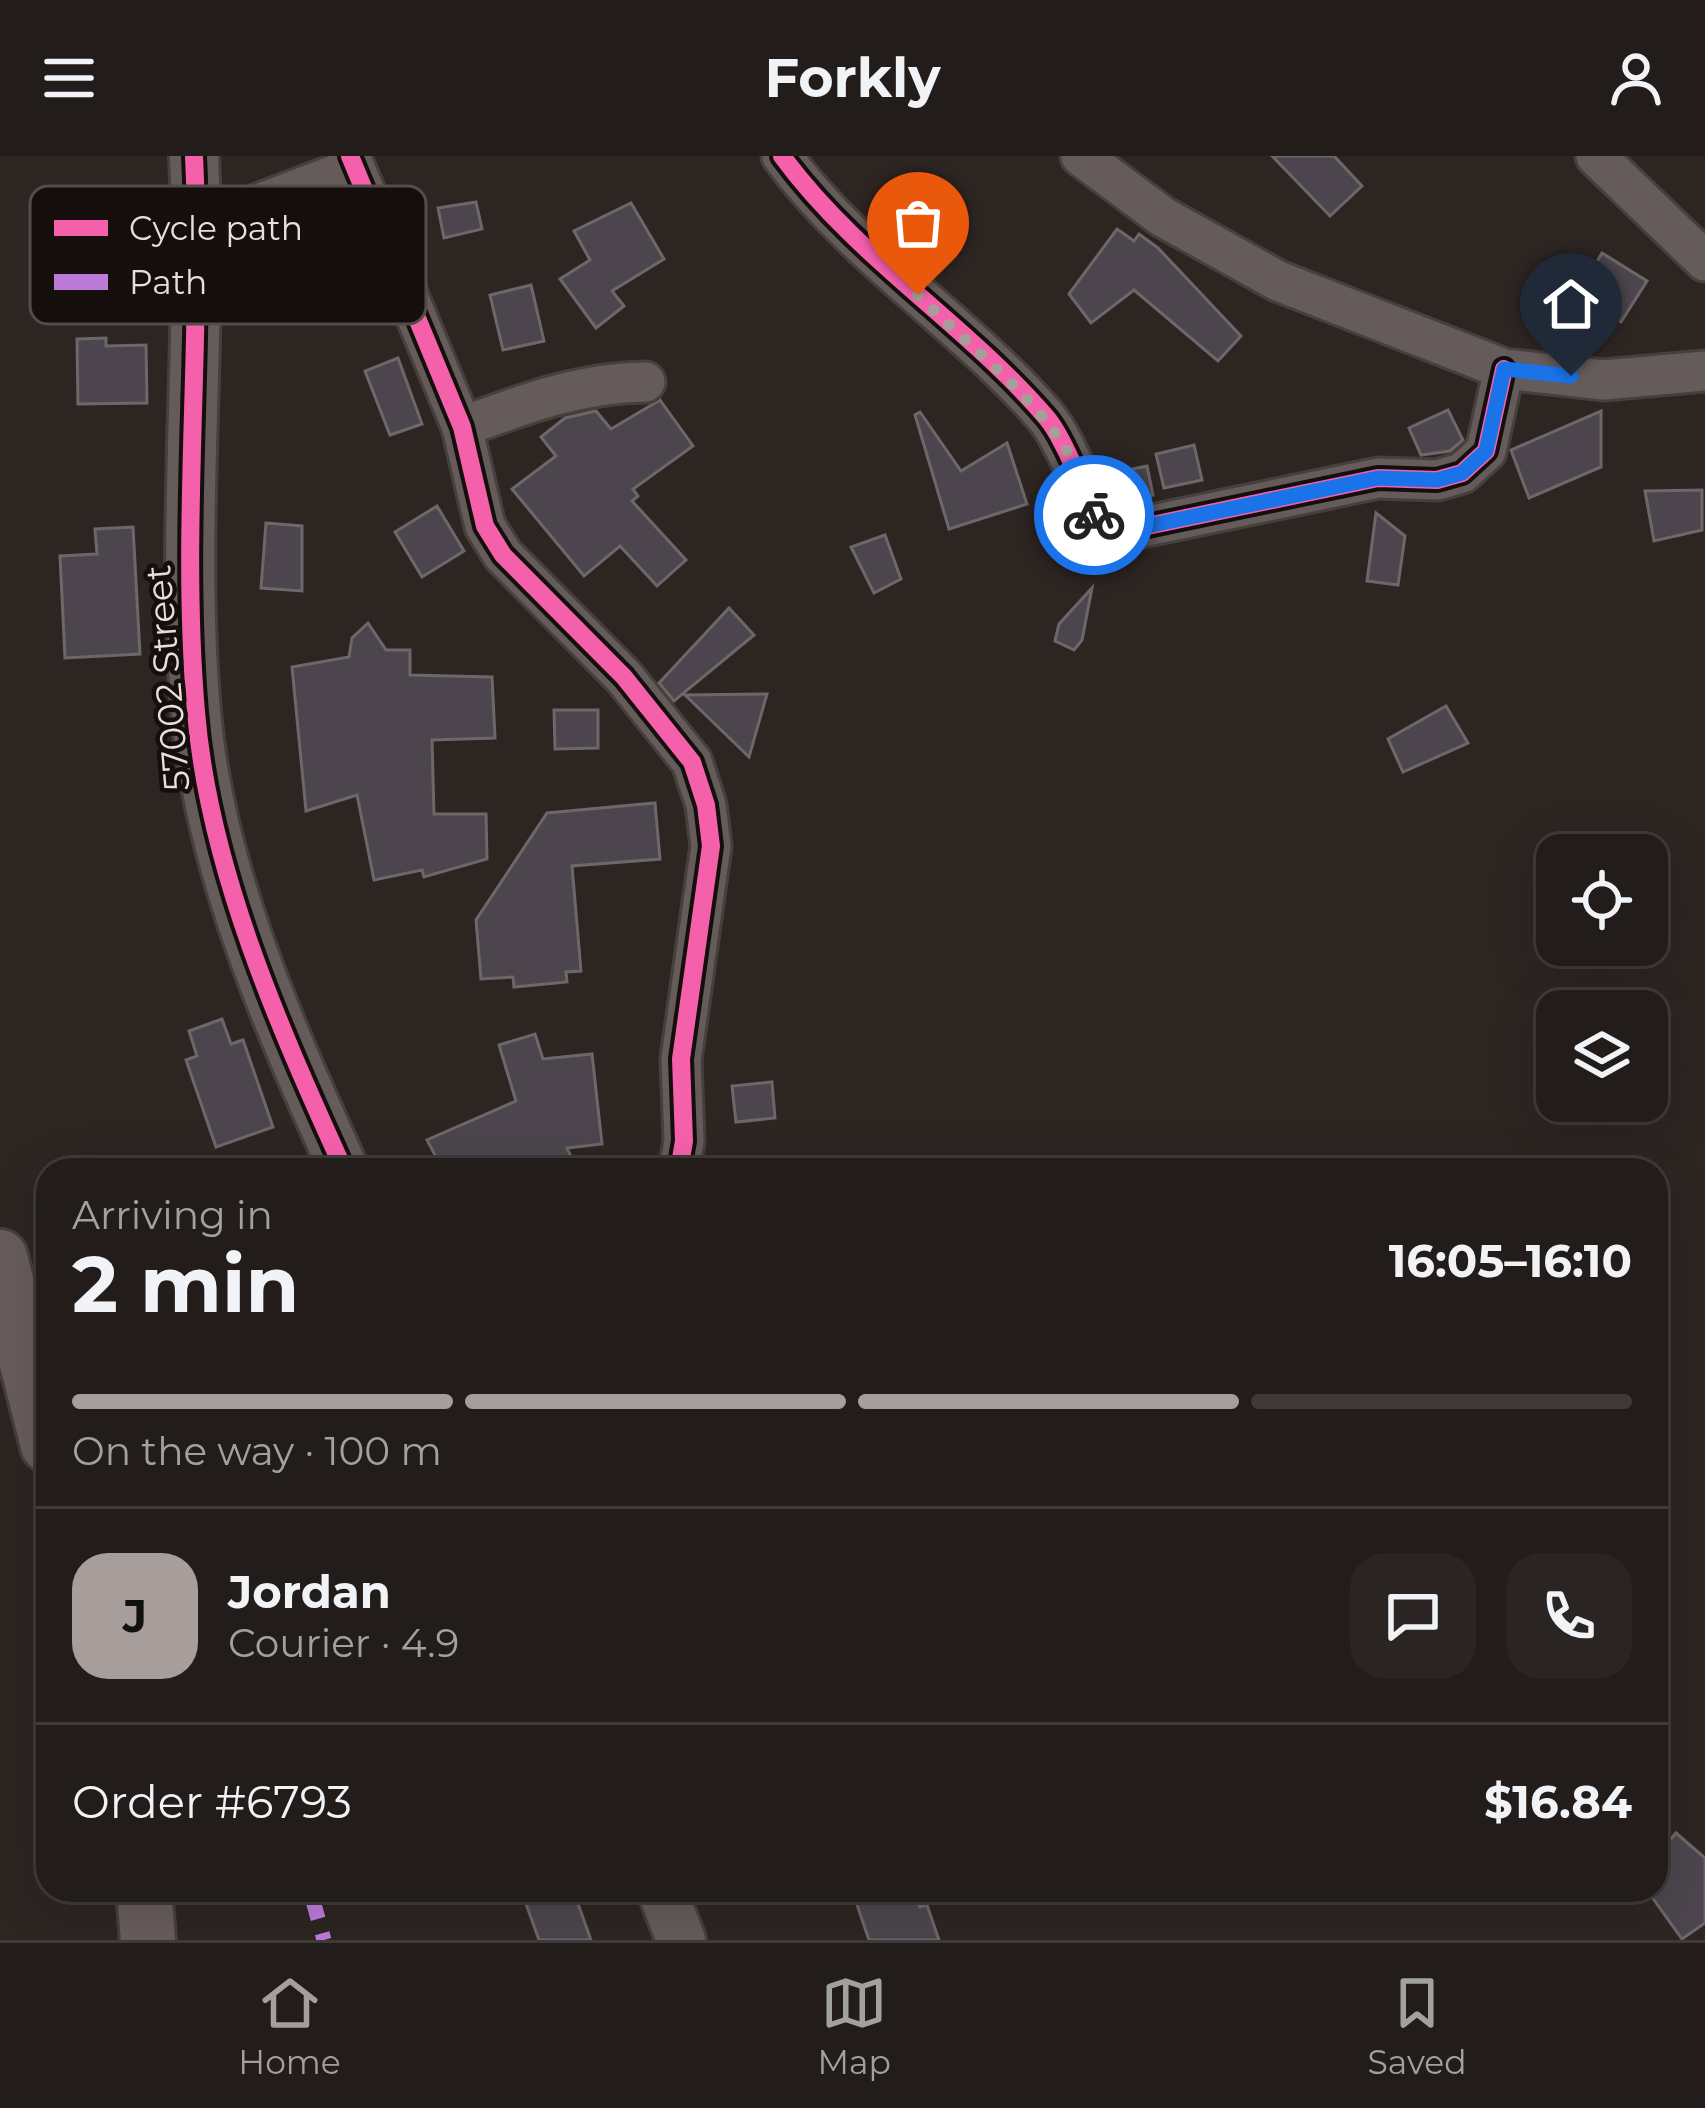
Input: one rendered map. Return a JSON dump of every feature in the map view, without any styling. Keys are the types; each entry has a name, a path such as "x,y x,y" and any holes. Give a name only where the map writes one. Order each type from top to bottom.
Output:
{"main road":[{"path":"0,1257 36,1398"},
{"path":"145,1902 148,1940"}],"street":[{"name":"57002 Street","path":"194,156 195,186"},
{"path":"782,156 830,217 1047,417 1078,467 1094,515 1106,529 1133,529 1378,478 1450,478 1486,451 1504,369"},
{"path":"1082,156 1163,217 1278,280 1504,369 1604,380 1705,371"},
{"path":"1596,156 1705,261"},
{"path":"297,186 351,162"},
{"name":"57002 Street","path":"194,324 188,560 196,714 205,777 219,845 252,941 339,1158"},
{"path":"419,324 462,427 485,526 503,555 638,694 692,761 706,805 710,846 681,1059 681,1158"},
{"path":"462,427 602,382 645,382"},
{"path":"667,1902 681,1940"}],"building":[{"path":"1272,156 1334,156 1362,186 1330,216"},
{"path":"476,202 482,229 444,238 438,208"},
{"path":"631,203 664,259 612,291 624,306 596,328 560,279 590,260 574,231"},
{"path":"1117,229 1134,241 1139,234 1158,248 1241,336 1218,361 1134,290 1091,323 1069,294"},
{"path":"1602,253 1647,281 1621,322 1577,295"},
{"path":"531,285 544,341 503,350 490,295"},
{"path":"106,338 106,346 146,345 147,403 78,404 77,339"},
{"path":"398,358 422,424 390,435 365,371"},
{"path":"660,400 693,446 633,489 638,496 632,501 686,560 657,586 620,546 584,576 512,489 556,456 541,437 565,418 596,411 611,429"},
{"path":"1448,410 1463,440 1450,451 1421,455 1409,428"},
{"path":"1601,411 1601,467 1529,498 1511,450"},
{"path":"920,412 961,471 1007,443 1027,504 949,529 915,415"},
{"path":"1194,445 1202,480 1164,488 1156,454"},
{"path":"1147,466 1153,495 1119,503 1113,473"},
{"path":"1702,490 1702,530 1654,541 1645,491"},
{"path":"437,506 464,551 422,577 395,532"},
{"path":"1376,513 1405,536 1398,585 1367,581"},
{"path":"266,523 302,526 302,591 261,588"},
{"path":"133,527 140,654 65,658 60,556 97,554 95,529"},
{"path":"885,535 901,579 874,593 851,547"},
{"path":"1092,588 1082,640 1074,650 1055,641 1059,624"},
{"path":"729,608 754,635 674,701 659,683"},
{"path":"368,623 386,650 410,650 410,675 492,677 495,738 432,740 434,814 486,814 487,859 424,877 422,870 374,880 357,795 306,811 292,667 349,657 352,638"},
{"path":"767,694 749,757 685,695"},
{"path":"1446,706 1468,743 1403,772 1388,739"},
{"path":"554,710 598,710 598,748 555,749"},
{"path":"655,803 660,859 572,866 581,971 566,972 567,982 514,987 513,977 481,979 476,920 547,813"},
{"path":"222,1019 231,1044 243,1040 273,1127 216,1147 186,1060 197,1056 189,1031"},
{"path":"535,1034 543,1059 592,1054 602,1144 567,1148 572,1158 437,1158 427,1140 516,1101 499,1045"},
{"path":"772,1082 775,1118 736,1122 732,1086"},
{"path":"1676,1833 1705,1858 1705,1923 1682,1939 1655,1902 1668,1902 1668,1843"},
{"path":"525,1902 577,1902 591,1940 539,1940"},
{"path":"856,1902 927,1905 939,1940 869,1940"}],"marked path":[{"path":"313,1902 324,1940"}],"cycle path":[{"path":"194,156 195,186"},
{"path":"350,156 362,186"},
{"path":"782,156 843,226 1046,417 1106,529 1133,529 1378,478 1437,480 1462,473 1486,451 1504,369"},
{"path":"195,324 190,573 203,771 215,830 250,946 339,1158"},
{"path":"419,324 462,427 485,526 503,555 624,677 692,762 706,805 711,846 681,1059 681,1158"}],"way so far":[{"path":"918,295 1047,417 1078,467 1094,515"}],"route":[{"path":"1094,515 1106,529 1133,529 1378,478 1450,478 1486,451 1504,369 1571,376"}]}
